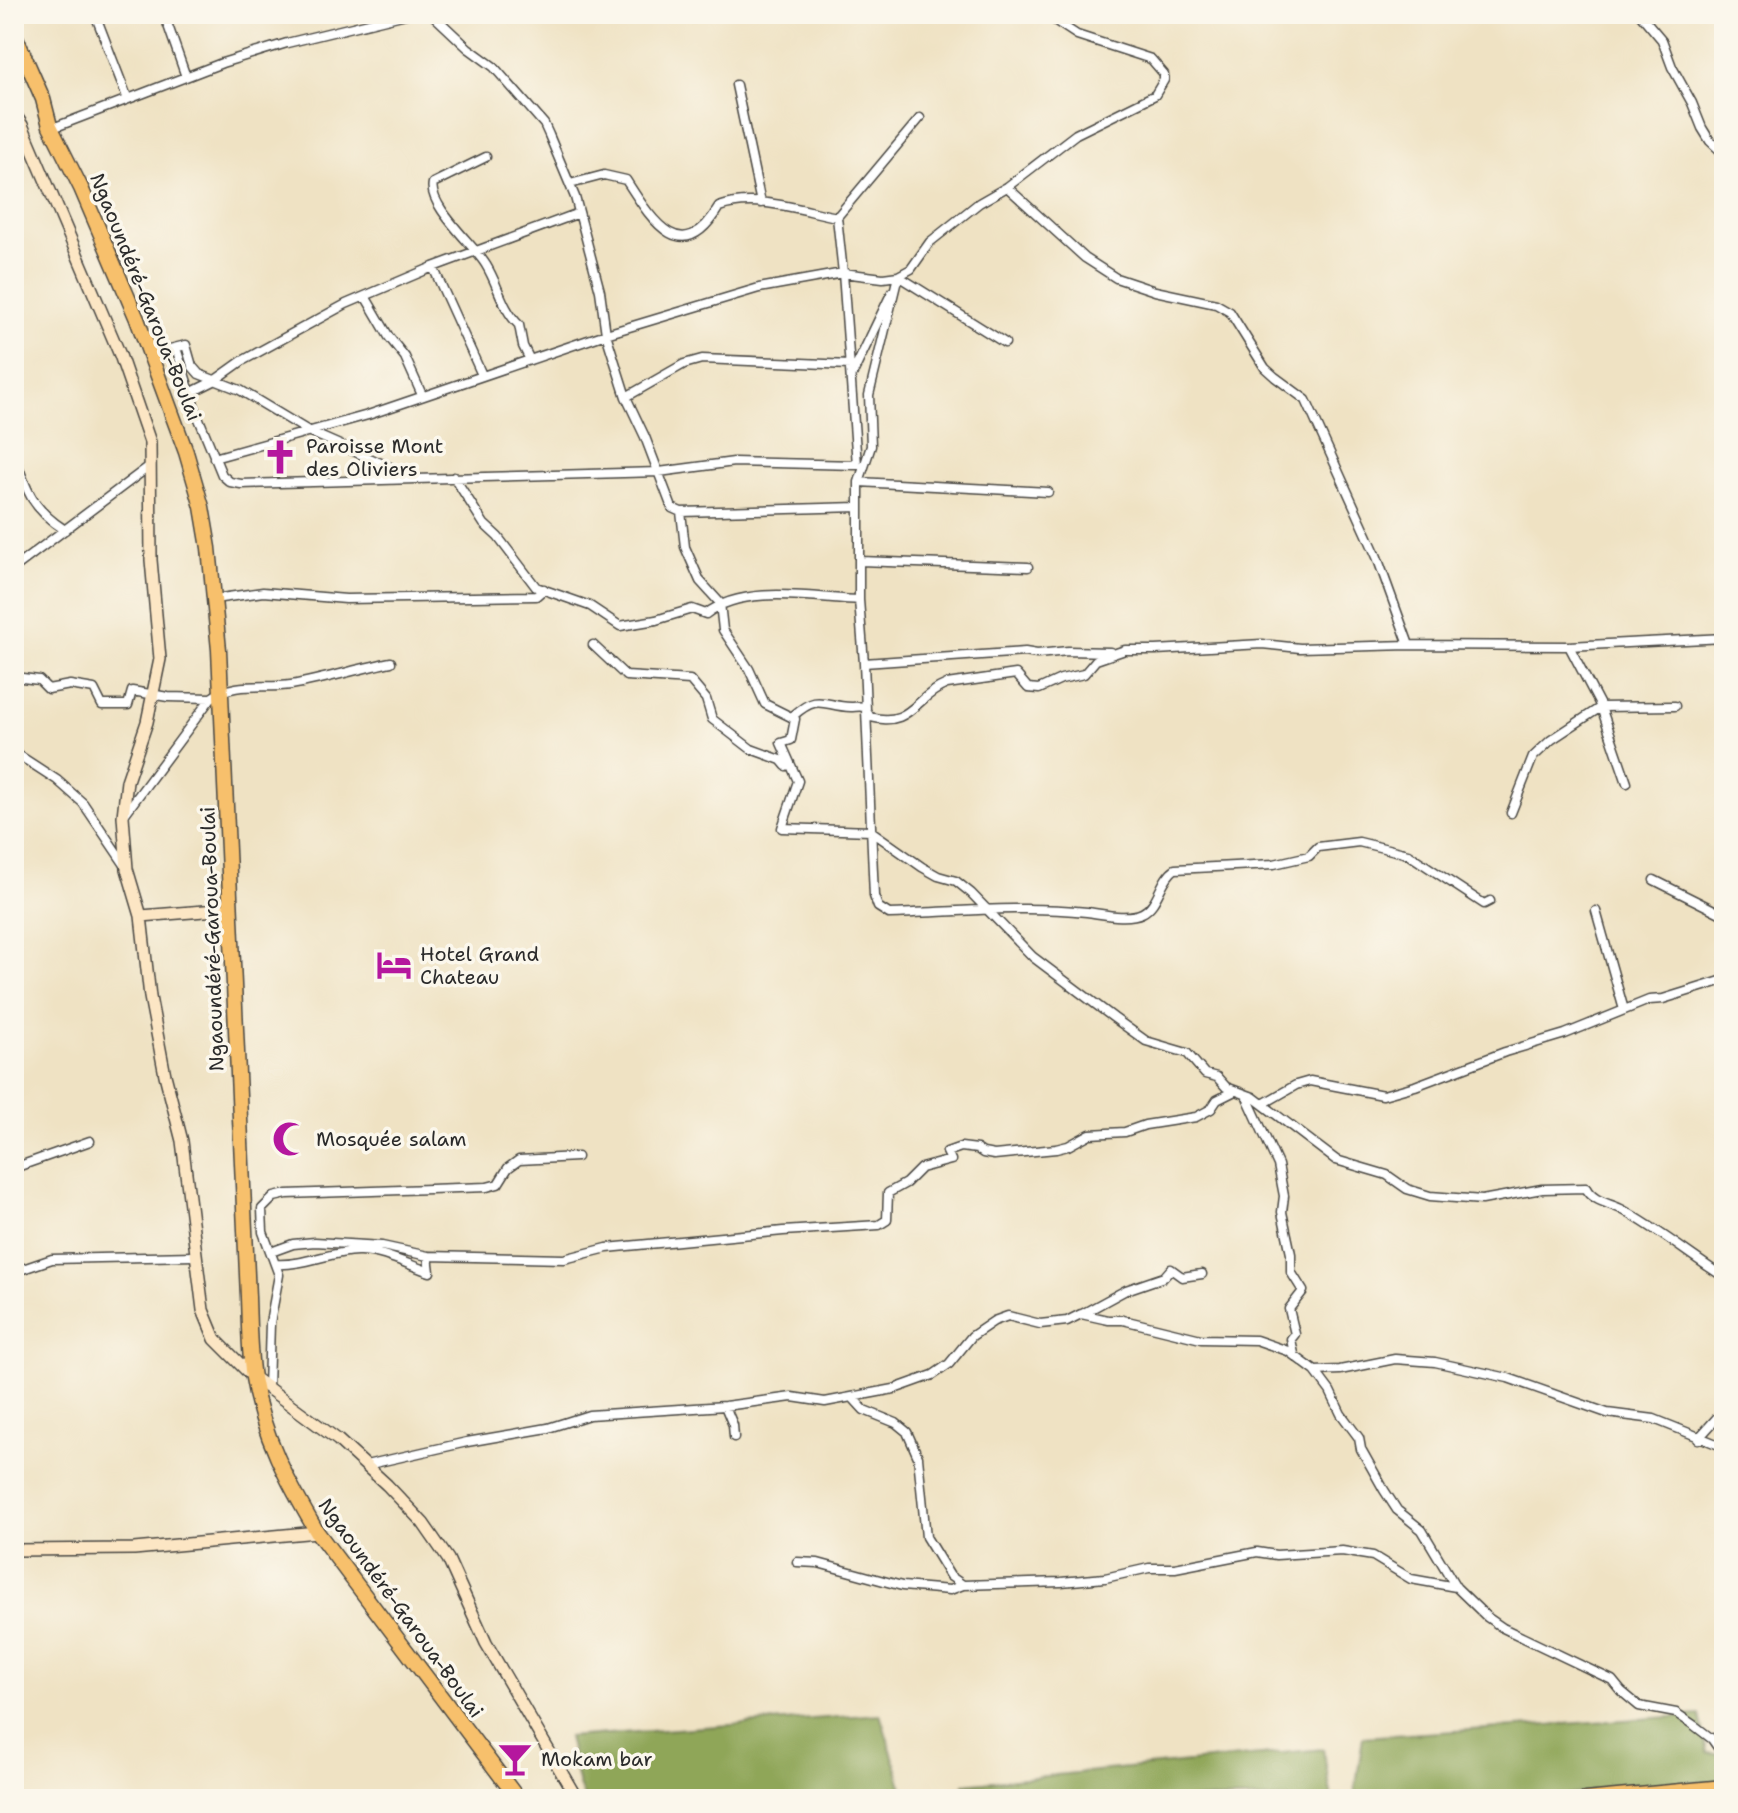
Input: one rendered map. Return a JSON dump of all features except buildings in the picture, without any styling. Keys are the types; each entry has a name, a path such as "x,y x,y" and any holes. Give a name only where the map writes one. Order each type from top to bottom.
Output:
{"highway":[{"name":"Ngaoundéré-Garoua-Boulai","path":"14,33 43,99 50,126 81,188 148,349 186,452 202,507 214,599 216,694 253,1377 272,1446 291,1489 317,1532 518,1799"}],"main road":[{"path":"1585,1799 1724,1786"}],"street":[{"path":"95,14 127,97"},
{"path":"164,14 186,77"},
{"path":"50,126 58,126 127,97 287,43 406,14"},
{"path":"432,14 468,48 494,67 544,124 579,213 600,291 606,334 626,397 672,508 681,512 858,507"},
{"path":"214,458 368,415 606,334 759,288 843,273 867,277 898,276 911,269 930,242 979,203 1007,187 1076,134 1155,95 1164,80 1162,70 1151,59 1077,35 1045,14"},
{"path":"1640,14 1658,33 1702,128 1724,154"},
{"path":"736,85 761,203"},
{"path":"14,113 120,355 150,442 151,560 160,659 147,722 127,781 123,816 127,869 141,916 150,997 182,1141 203,1310 215,1339 253,1377 338,1440 423,1523 448,1559 486,1643 577,1799"},
{"path":"169,349 177,351 222,475 230,482 241,484 659,472 734,462 857,465 837,217 920,118"},
{"path":"486,157 431,186 449,219 487,266 510,316 519,325 523,346 530,360"},
{"path":"570,184 604,175 626,180 653,221 665,232 681,236 698,232 719,207 733,202 761,203 837,217"},
{"path":"1007,187 1085,258 1116,278 1155,291 1216,304 1230,312 1265,368 1306,400 1377,557 1409,645"},
{"path":"190,393 296,330 365,296 433,267 579,213"},
{"path":"433,267 482,375"},
{"path":"898,276 1005,343"},
{"path":"851,382 855,366 898,276"},
{"path":"898,276 869,395 871,446 859,482 858,507 864,707 874,896 878,907 889,914 1070,910 1134,915 1150,907 1166,878 1175,869 1274,864 1309,856 1318,847 1346,842 1392,848 1408,854 1484,904 1490,901"},
{"path":"365,296 389,337 405,357 422,395"},
{"path":"148,349 186,345 192,366 199,374 240,390 310,432 413,478"},
{"path":"626,397 684,364 702,359 850,365"},
{"path":"14,454 28,494 45,517 65,530"},
{"path":"14,568 152,465"},
{"path":"454,477 484,524 498,537 530,581 590,606 620,626 656,620 692,609 706,614 720,603 743,596 859,600"},
{"path":"859,482 1048,492"},
{"path":"681,512 685,547 700,581 720,603 723,630 749,669 765,704 795,719"},
{"path":"860,561 1028,567"},
{"path":"214,599 263,592 346,599 536,596 544,589"},
{"path":"864,663 1025,652 1111,652 1262,644 1300,648 1569,646 1724,638"},
{"path":"593,645 626,676 690,680 706,699 712,719 751,749 781,760 798,781 782,828 871,831 922,867 956,881 1033,957 1146,1041 1187,1053 1205,1074 1217,1077 1226,1087 1263,1104 1336,1160 1387,1175 1407,1189 1430,1196 1482,1200 1542,1189 1586,1188 1596,1199 1619,1207 1656,1229 1724,1277"},
{"path":"1569,646 1601,707 1627,783"},
{"path":"864,707 870,717 894,720 937,688 1016,674 1028,688 1039,689 1084,674 1096,660 1111,652"},
{"path":"14,677 39,680 48,689 70,685 94,689 102,705 128,705 132,691 216,694 260,685 287,686 391,662"},
{"path":"123,816 216,694"},
{"path":"794,776 781,743 791,740 794,715 819,701 864,707"},
{"path":"1511,813 1533,757 1551,740 1601,707 1675,706"},
{"path":"14,752 57,780 83,803 127,869"},
{"path":"1654,880 1724,915"},
{"path":"141,916 230,909"},
{"path":"1596,911 1624,1010"},
{"path":"1263,1104 1296,1085 1310,1081 1383,1095 1565,1034 1649,1000 1663,999 1724,980"},
{"path":"271,1252 293,1244 315,1242 382,1246 428,1256 564,1259 607,1248 879,1225 887,1220 888,1193 906,1183 921,1168 951,1160 947,1152 950,1150 970,1148 994,1155 1056,1149 1090,1134 1125,1132 1145,1125 1196,1117 1211,1109 1217,1100 1235,1091"},
{"path":"1246,1095 1278,1165 1291,1272 1303,1291 1289,1309 1295,1334 1291,1339 1294,1355"},
{"path":"14,1168 90,1141"},
{"path":"268,1388 270,1323 279,1275 263,1232 262,1209 274,1197 487,1187 498,1184 508,1168 519,1160 577,1157"},
{"path":"275,1264 291,1265 316,1257 361,1251 430,1272 428,1256"},
{"path":"14,1272 52,1259 194,1256"},
{"path":"366,1465 467,1442 548,1428 589,1415 725,1406 792,1397 825,1402 853,1398 914,1383 933,1375 949,1364 972,1336 994,1321 1008,1316 1040,1324 1067,1321 1101,1301 1164,1277 1171,1269 1182,1277 1202,1274"},
{"path":"1081,1314 1123,1320 1201,1339 1256,1340 1294,1355 1315,1371 1330,1391 1397,1510 1422,1530 1456,1587 1487,1617 1503,1628 1612,1680 1639,1706 1676,1713 1712,1739 1724,1756"},
{"path":"1315,1371 1340,1370 1395,1359 1435,1362 1508,1378 1607,1413 1654,1419 1724,1447"},
{"path":"853,1398 864,1410 896,1423 907,1432 918,1457 926,1537 950,1576 963,1585"},
{"path":"725,1406 734,1437"},
{"path":"1698,1439 1724,1410"},
{"path":"14,1550 134,1549 317,1532"},
{"path":"797,1562 818,1563 902,1586 950,1590 963,1585 1105,1578 1149,1568 1175,1568 1257,1552 1276,1555 1342,1551 1373,1556 1411,1579 1456,1587"}],"green space":[{"path":"880,1714 906,1799 585,1799 568,1737"},
{"path":"1700,1715 1707,1753 1724,1755 1724,1780 1523,1799 1354,1799 1363,1737"},
{"path":"1323,1749 1332,1799 962,1799 964,1784"}],"place":[{"name":"Paroisse Mont des Oliviers","path":"280,457"},
{"name":"Hotel Grand Chateau","path":"394,965"},
{"name":"Mosquée salam","path":"290,1139"},
{"name":"Mokam bar","path":"515,1759"}]}
